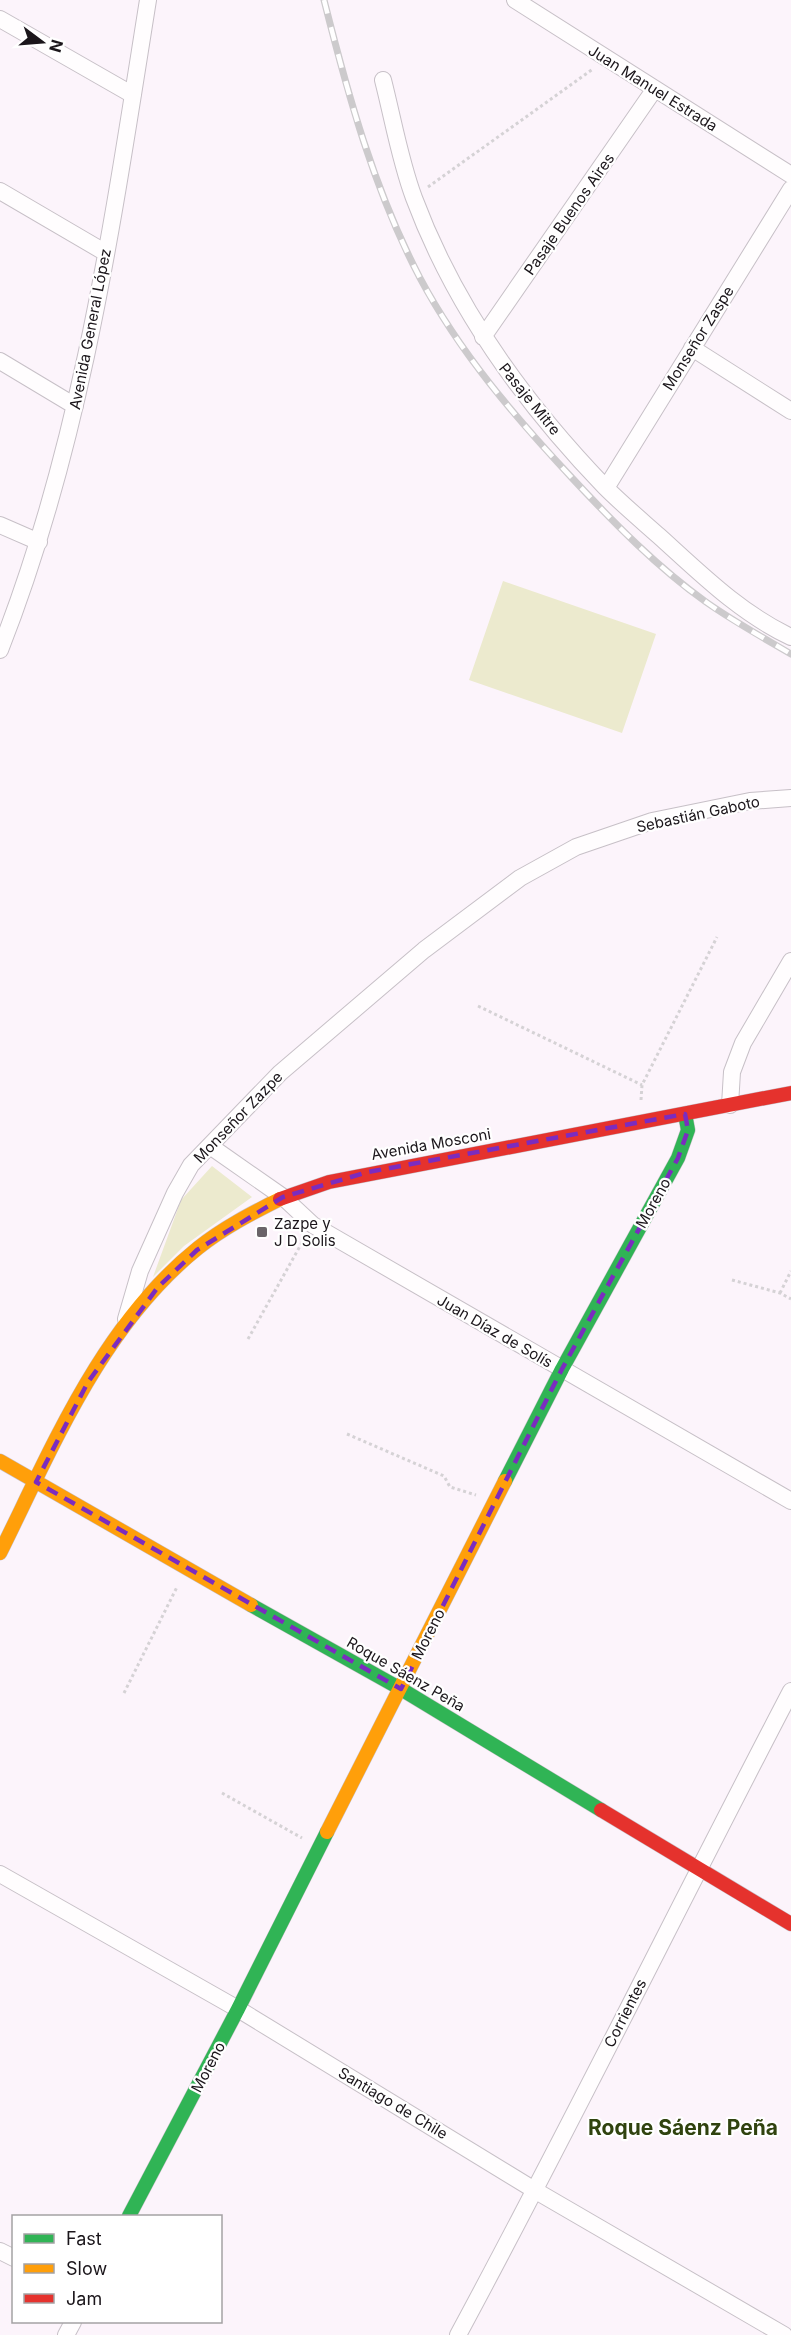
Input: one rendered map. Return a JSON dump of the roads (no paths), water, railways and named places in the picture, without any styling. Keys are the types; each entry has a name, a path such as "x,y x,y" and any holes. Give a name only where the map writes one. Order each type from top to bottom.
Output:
{"street":[{"name":"Avenida General López","path":"0,650 39,542 75,406 106,253 148,0"},
{"name":"Juan Manuel Estrada","path":"515,0 791,175"},
{"path":"0,19 133,95"},
{"name":"Pasaje Mitre","path":"382,80 414,197 446,271 483,337 514,383 606,488 730,601 768,627 791,637"},
{"name":"Pasaje Buenos Aires","path":"483,337 654,90"},
{"name":"Monseñor Zaspe","path":"606,488 791,189"},
{"path":"0,191 106,253"},
{"path":"692,348 791,411"},
{"path":"0,361 75,406"},
{"path":"0,525 39,542"},
{"name":"Sebastián Gaboto","path":"424,950 520,878 576,847 652,821 750,801 791,798"},
{"name":"Monseñor Zazpe","path":"0,1553 88,1382 124,1328 140,1271 175,1193 191,1166 280,1073 424,950"},
{"path":"730,1105 732,1072 743,1043 791,961"},
{"name":"Avenida Mosconi","path":"124,1328 158,1287 197,1250 242,1220 283,1197 329,1182 368,1173 791,1093"},
{"name":"Moreno","path":"130,2215 238,2009 562,1369 678,1158 688,1130 685,1114"},
{"name":"Juan Díaz de Solís","path":"210,1146 283,1197 313,1224 791,1501"},
{"name":"Roque Sáenz Peña","path":"0,1461 186,1569 401,1689 791,1924"},
{"name":"Corrientes","path":"458,2335 536,2191 698,1869 791,1691"},
{"name":"Santiago de Chile","path":"0,1874 238,2009 536,2191 784,2335"}],"railway":[{"path":"324,0 353,107 389,211 420,278 471,358 551,456 636,544 706,602 791,654"}],"place":[{"name":"Zazpe y J D Solis","path":"262,1232"}],"district":[{"name":"Roque Sáenz Peña","path":"683,2127"}]}
